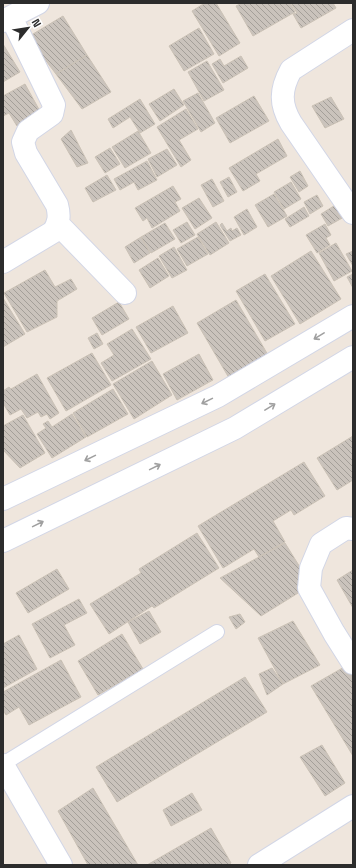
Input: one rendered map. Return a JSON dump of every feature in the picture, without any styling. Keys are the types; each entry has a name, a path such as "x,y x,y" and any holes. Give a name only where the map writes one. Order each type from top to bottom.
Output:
{"street":[{"path":"3,262 53,232 58,224 60,215 57,206 26,153 23,142 28,131 52,114 54,105 7,19 38,3"},
{"path":"353,30 291,70 285,80 283,103 286,113 353,214"},
{"path":"58,224 125,292"},
{"path":"3,499 218,396 353,316"},
{"path":"5,536 235,428 353,356"},
{"path":"353,529 346,528 321,544 311,568 309,588 334,633 353,663"},
{"path":"3,764 61,865"},
{"path":"259,865 353,806"}],"lane":[{"path":"3,764 217,632"}],"building":[{"path":"205,3 216,3 240,43 219,56 192,11"},
{"path":"242,3 290,3 295,12 253,36 236,6"},
{"path":"291,3 333,3 336,8 301,28 293,14 297,13"},
{"path":"63,16 87,55 56,74 28,37"},
{"path":"199,28 214,54 184,71 169,46"},
{"path":"3,44 20,72 3,82"},
{"path":"87,55 111,92 82,109 56,74"},
{"path":"241,56 248,68 223,83 212,64 220,59 224,66"},
{"path":"207,61 224,90 204,101 188,72"},
{"path":"25,84 41,113 17,126 9,113 3,116 3,96"},
{"path":"174,89 184,105 160,121 149,104"},
{"path":"198,93 215,123 201,132 183,101"},
{"path":"254,96 269,121 230,143 216,118"},
{"path":"331,97 344,119 325,128 312,106"},
{"path":"140,99 155,124 140,133 130,117 113,128 108,119"},
{"path":"186,109 198,129 179,140 191,160 181,167 157,127"},
{"path":"71,130 88,163 77,167 61,139"},
{"path":"138,131 151,153 125,168 112,147"},
{"path":"278,139 287,156 256,174 260,181 243,191 229,168"},
{"path":"110,148 120,164 105,173 95,157"},
{"path":"167,149 177,165 157,177 148,159"},
{"path":"147,161 157,180 138,190 134,182 120,190 114,179"},
{"path":"300,171 308,186 299,192 290,177"},
{"path":"107,175 116,190 93,202 85,188"},
{"path":"229,177 237,192 228,197 220,182"},
{"path":"212,179 224,201 213,207 201,185"},
{"path":"291,182 301,199 284,209 274,192"},
{"path":"173,186 181,199 175,202 180,211 152,228 147,218 143,221 135,208"},
{"path":"274,194 287,216 268,227 255,205"},
{"path":"317,195 323,206 310,214 304,202"},
{"path":"199,198 212,218 195,229 182,208"},
{"path":"337,204 344,217 328,226 321,214"},
{"path":"304,207 309,216 290,227 285,219"},
{"path":"247,209 257,227 244,235 234,217"},
{"path":"187,222 195,235 181,243 173,230"},
{"path":"216,222 229,243 210,255 197,234"},
{"path":"165,223 175,239 151,253 141,237"},
{"path":"222,223 227,231 231,228 232,231 237,228 241,235 230,241 220,225"},
{"path":"325,224 331,235 326,238 330,245 317,253 306,235"},
{"path":"141,237 150,253 134,263 125,247"},
{"path":"198,237 208,254 187,266 177,249"},
{"path":"336,243 352,271 334,281 319,253"},
{"path":"174,247 187,270 172,278 159,256"},
{"path":"311,251 341,299 300,324 271,276"},
{"path":"353,251 353,266 346,254"},
{"path":"158,258 169,276 150,288 139,270"},
{"path":"45,270 55,287 71,279 77,289 57,301 57,317 27,332 4,293"},
{"path":"265,274 295,324 265,341 236,291"},
{"path":"353,274 353,288 347,277"},
{"path":"3,298 25,334 3,347"},
{"path":"236,300 268,355 229,378 197,323"},
{"path":"119,302 129,319 102,335 92,318"},
{"path":"173,306 188,333 151,353 136,327"},
{"path":"132,329 151,359 112,381 101,363 114,355 107,344"},
{"path":"97,333 103,344 94,349 88,338"},
{"path":"92,353 111,385 66,411 47,378"},
{"path":"199,354 213,380 177,400 163,374"},
{"path":"152,361 172,395 134,419 113,384"},
{"path":"37,374 59,413 50,419 47,414 41,417 38,412 27,418 21,409 10,415 3,403 3,391 9,387 11,389"},
{"path":"113,389 128,414 87,437 73,413"},
{"path":"72,414 86,437 52,458 37,434 46,428 43,424 48,421 52,427"},
{"path":"23,415 45,453 20,468 3,450 3,426"},
{"path":"353,436 353,480 337,490 317,458"},
{"path":"304,462 325,496 294,515 291,510 273,521 285,542 259,557 254,549 223,568 198,526"},
{"path":"197,533 219,568 154,608 152,606 109,634 90,604 141,573 139,569"},
{"path":"285,543 311,585 261,616 220,578"},
{"path":"57,569 69,589 28,613 16,593"},
{"path":"353,570 353,608 337,580"},
{"path":"79,599 87,613 64,625 75,645 50,658 32,624"},
{"path":"149,611 161,632 140,644 128,622"},
{"path":"240,614 245,622 236,629 229,617"},
{"path":"293,621 320,665 283,684 258,638"},
{"path":"122,634 143,669 98,695 78,661"},
{"path":"19,635 37,669 3,688 3,644"},
{"path":"61,660 81,697 29,725 19,707 6,715 3,710 3,692"},
{"path":"346,666 353,678 353,756 311,686"},
{"path":"272,668 283,684 267,695 259,674"},
{"path":"245,677 267,712 117,802 96,767"},
{"path":"322,745 345,783 325,796 300,757"},
{"path":"93,788 138,865 88,865 58,811"},
{"path":"192,793 202,810 171,826 163,810"},
{"path":"211,828 231,863 228,865 147,865"}]}
